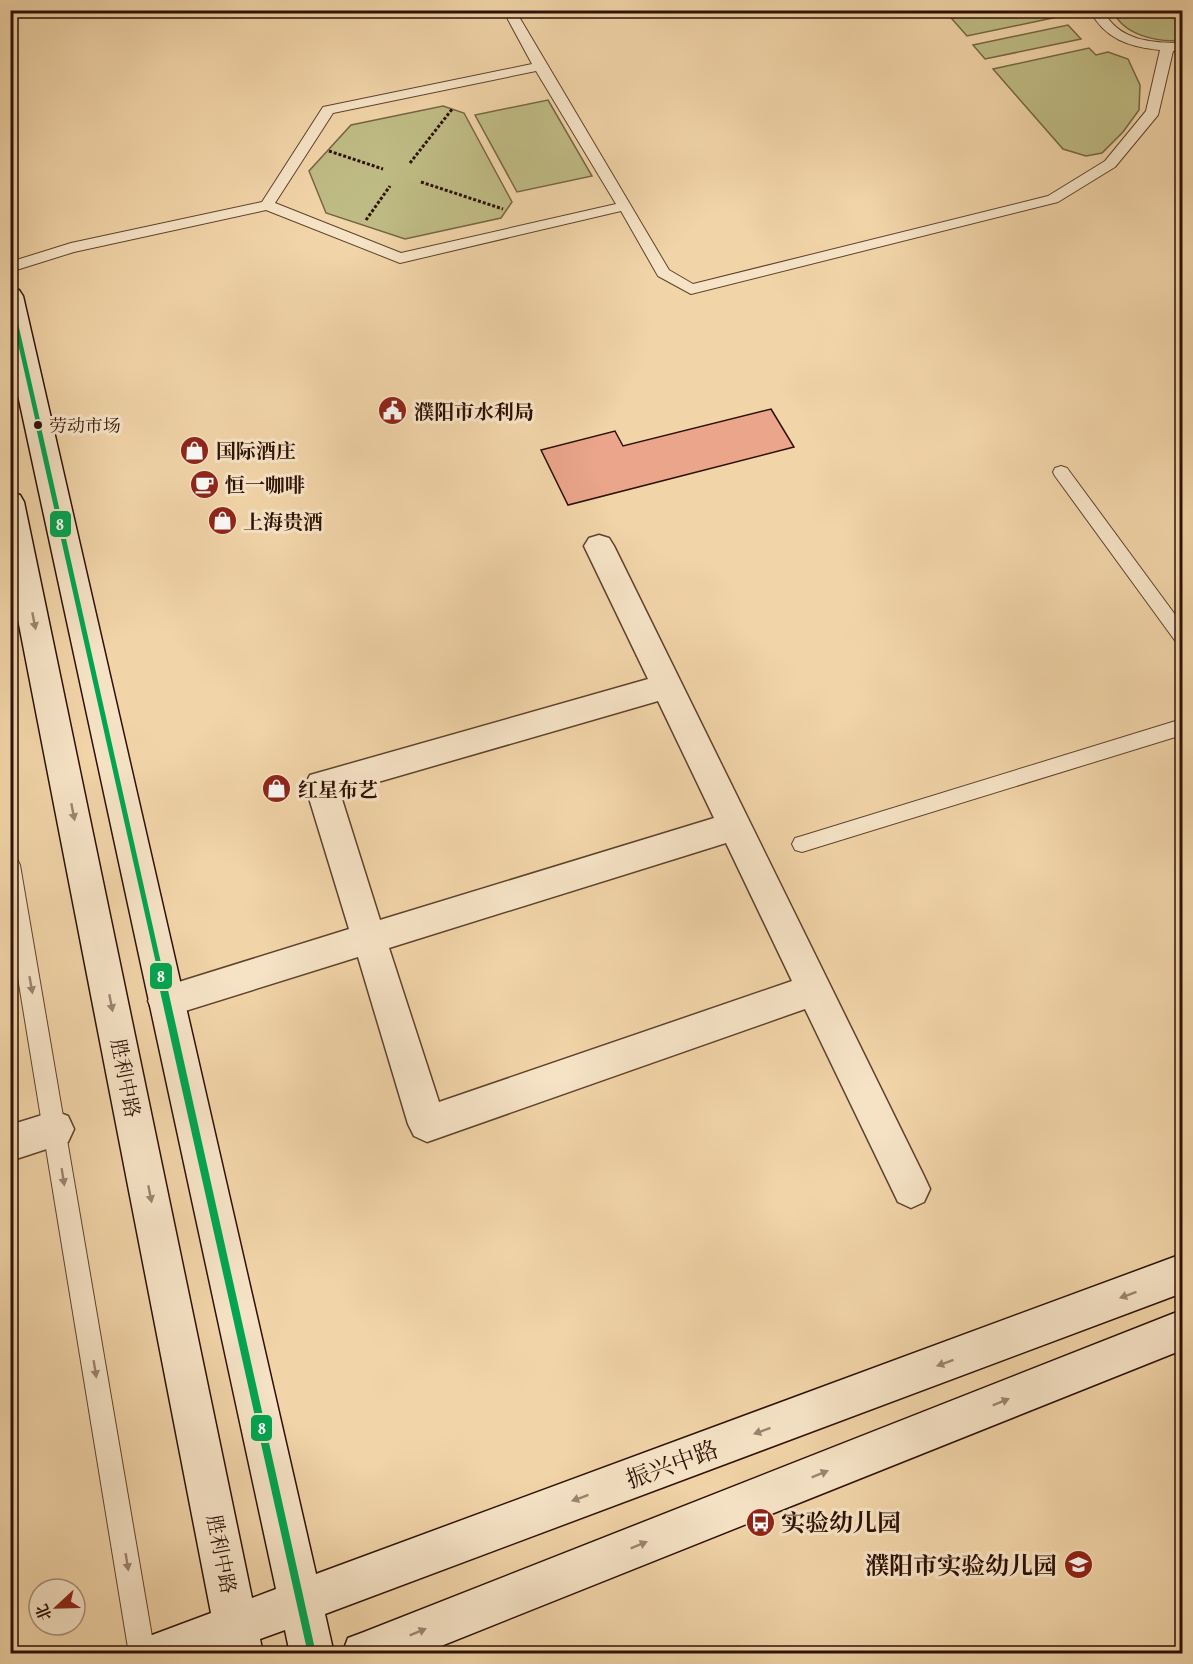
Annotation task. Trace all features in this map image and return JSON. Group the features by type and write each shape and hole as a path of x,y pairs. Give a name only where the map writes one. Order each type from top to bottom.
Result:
{"street":[{"path":"10,296 312,1653"},
{"name":"胜利中路","path":"10,502 239,1640"},
{"path":"599,546 911,1189"},
{"path":"667,686 321,785 427,1124 814,990"},
{"path":"166,1001 735,826"},
{"path":"10,1143 55,1129"},
{"name":"振兴中路","path":"160,1653 239,1640 300,1602 1182,1274"},
{"path":"364,1653 1182,1330"}],"lane":[{"path":"514,10 511,14 540,66 663,273 691,289 1053,199 1110,164 1153,112 1175,47 1152,46 1122,36 1102,22 1096,10"},
{"path":"267,205 328,110 540,66"},
{"path":"10,267 71,248 267,205 400,258 625,206"},
{"path":"1061,472 1182,637"},
{"path":"802,844 1182,726"},
{"path":"10,865 142,1653"}],"path":[{"path":"410,163 453,108"},
{"path":"307,143 382,168"},
{"path":"421,182 512,212"},
{"path":"352,239 390,186"}],"shaded area":[{"path":"945,11 1057,11 1062,16 967,36"},
{"path":"1113,11 1182,11 1182,40 1162,40 1142,36 1125,26"},
{"path":"1068,25 1081,39 985,59 973,45"},
{"path":"1089,48 1096,55 1108,52 1128,59 1140,85 1139,110 1123,132 1102,153 1086,156 1063,149 993,69"},
{"path":"548,100 592,176 517,192 475,115"},
{"path":"443,106 464,113 512,202 501,218 405,239 326,213 309,171 351,125"}],"building":[{"path":"771,409 794,447 568,505 541,450 615,431 623,446"}],"transit line":[{"name":"8","path":"10,298 312,1654"}],"place":[{"name":"濮阳市水利局","path":"393,411"},
{"name":"劳动市场","path":"38,425"},
{"name":"国际酒庄","path":"195,450"},
{"name":"恒一咖啡","path":"204,484"},
{"name":"上海贵酒","path":"222,521"},
{"name":"红星布艺","path":"277,789"},
{"name":"实验幼儿园","path":"760,1522"},
{"name":"濮阳市实验幼儿园","path":"1078,1565"}]}
